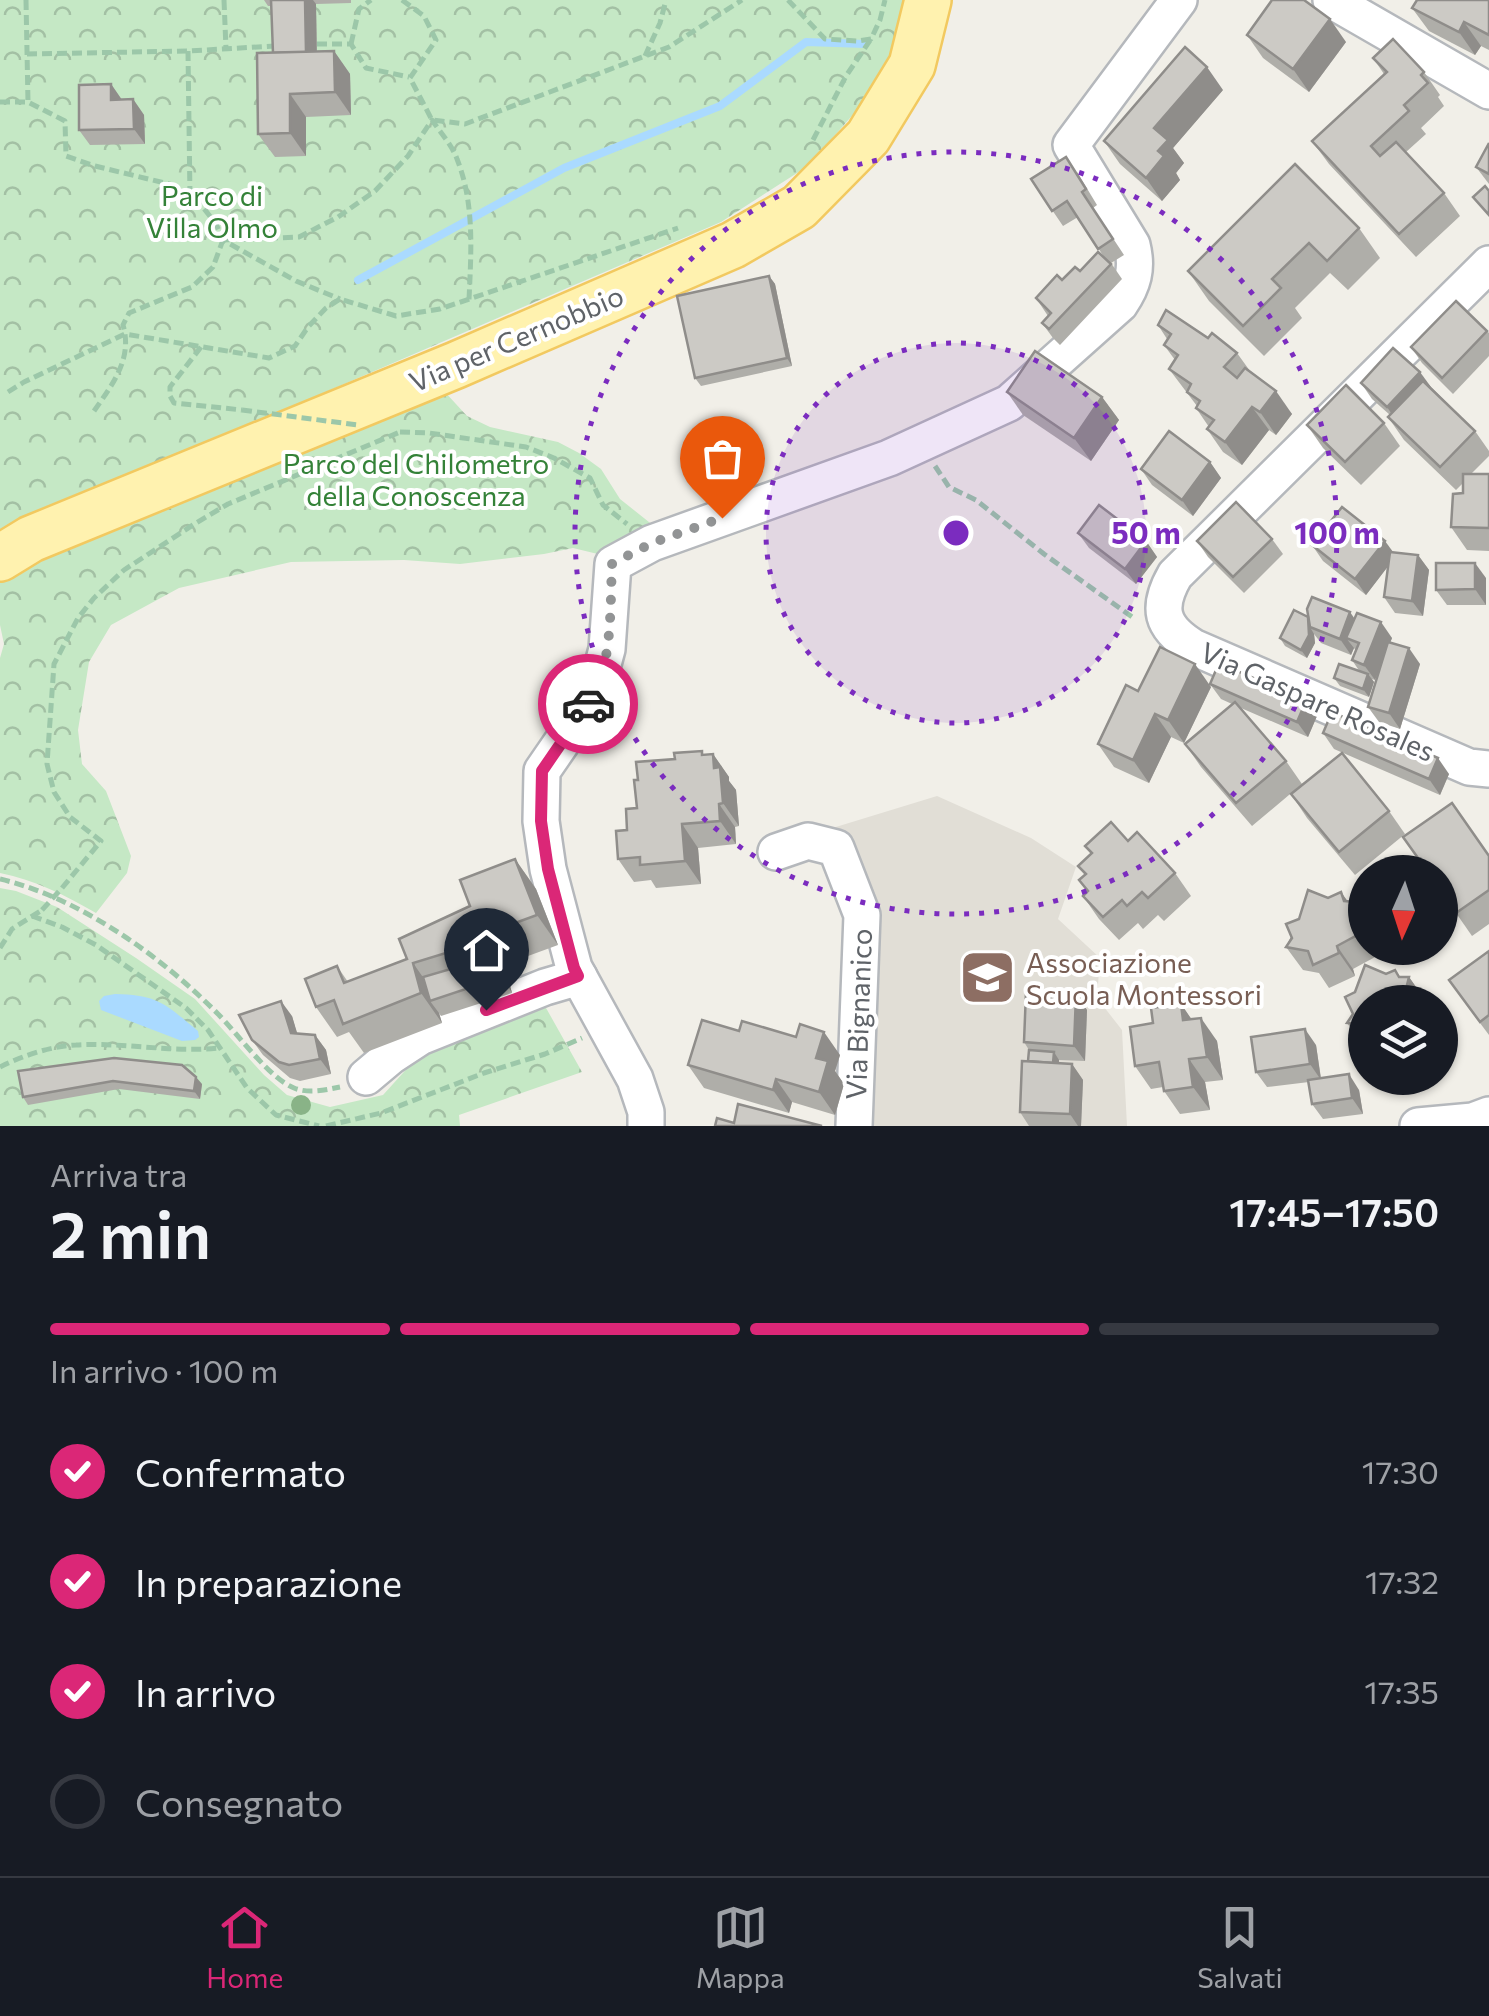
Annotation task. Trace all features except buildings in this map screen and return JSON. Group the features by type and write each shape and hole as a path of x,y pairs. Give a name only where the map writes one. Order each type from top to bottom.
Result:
{"main road":[{"name":"Via per Cernobbio","path":"0,558 31,540 456,366 732,245 800,208 868,137 912,64 928,0"}],"street":[{"path":"646,1126 646,1112 634,1079 574,968 548,869 541,821 542,771 596,694 607,650 612,564 646,546 889,458 1010,403 1120,304 1131,288 1135,272 1132,245 1071,145 1179,0"},
{"path":"1331,0 1489,92"},
{"path":"1164,614 1167,588 1175,575 1489,264"},
{"name":"Via Gaspare Rosales","path":"1164,614 1176,636 1193,648 1469,768 1489,768"},
{"name":"Via Bignanico","path":"776,852 808,841 836,848 862,916 854,1126"},
{"path":"366,1077 420,1037 578,976"},
{"path":"1418,1126 1472,1121 1489,1115"}],"path":[{"path":"26,0 28,102"},
{"path":"224,0 226,49"},
{"path":"371,0 358,9 352,44 366,68 410,78 457,158 470,207 469,300"},
{"path":"402,0 424,16 436,40 410,78"},
{"path":"644,56 666,0"},
{"path":"432,120 465,124 669,47 742,0"},
{"path":"788,0 825,39 871,38"},
{"path":"811,144 846,76 871,38 885,0"},
{"path":"317,44 352,44"},
{"path":"27,54 283,45"},
{"path":"188,51 190,197"},
{"path":"0,102 28,102 64,120 66,156 173,185 202,206 223,240 296,281 396,316 469,300 683,226"},
{"path":"223,240 299,237 338,217 375,191 408,156 432,120"},
{"path":"94,411 118,375 125,354 122,326 129,313 192,287 212,268 223,240"},
{"path":"8,392 125,334 269,358 295,346 326,308 340,299"},
{"path":"201,348 170,387 174,403 358,425"},
{"path":"0,948 12,930 42,910 100,841 70,817 54,792 47,764 54,664 78,618 94,598 124,570 196,523 228,504 400,432 429,433 526,447 554,458 590,478 603,504 646,546"},
{"path":"924,442 949,487 976,500 1154,632 1164,614"},
{"path":"0,879 60,898 169,968 219,1014 274,1074 294,1088 316,1091 344,1087 366,1077"},
{"path":"32,916 96,945 186,1008 208,1030 247,1088 276,1114 322,1126 381,1113 607,1028"},
{"path":"0,1067 18,1058 72,1044 188,1052 219,1048"}],"shaded area":[{"name":"Associazione Scuola Montessori","path":"937,796 1031,838 1076,867 1058,919 1100,958 1097,998 1122,1030 1127,1126 870,1126 878,914 826,830"}],"green space":[{"name":"Parco di Villa Olmo","path":"0,0 908,0 905,24 871,94 808,166 721,222 37,516 0,537"},
{"name":"Parco del Chilometro della Conoscenza","path":"444,391 467,416 490,427 558,442 579,453 601,469 620,499 659,530 606,556 573,548 460,564 404,560 291,562 179,588 111,625 89,662 78,730 82,764 106,791 131,856 127,873 96,913 50,889 0,873 0,658 4,644 0,568"},
{"path":"0,888 57,907 195,999 287,1095 330,1107 383,1095 422,1052 541,999 582,1072 459,1115 460,1126 0,1126"}],"water":[{"path":"115,994 142,996 161,1003 198,1031 199,1037 182,1041 101,1010 99,1001"}],"waterway":[{"path":"358,280 564,168 720,106 806,42 865,44"}],"way so far":[{"path":"588,704 596,694 607,650 612,564 652,543 722,518"}],"place":[{"name":"Associazione Scuola Montessori","path":"987,978"}],"route":[{"path":"486,1010 578,976 548,869 541,821 542,771 588,704"}]}
